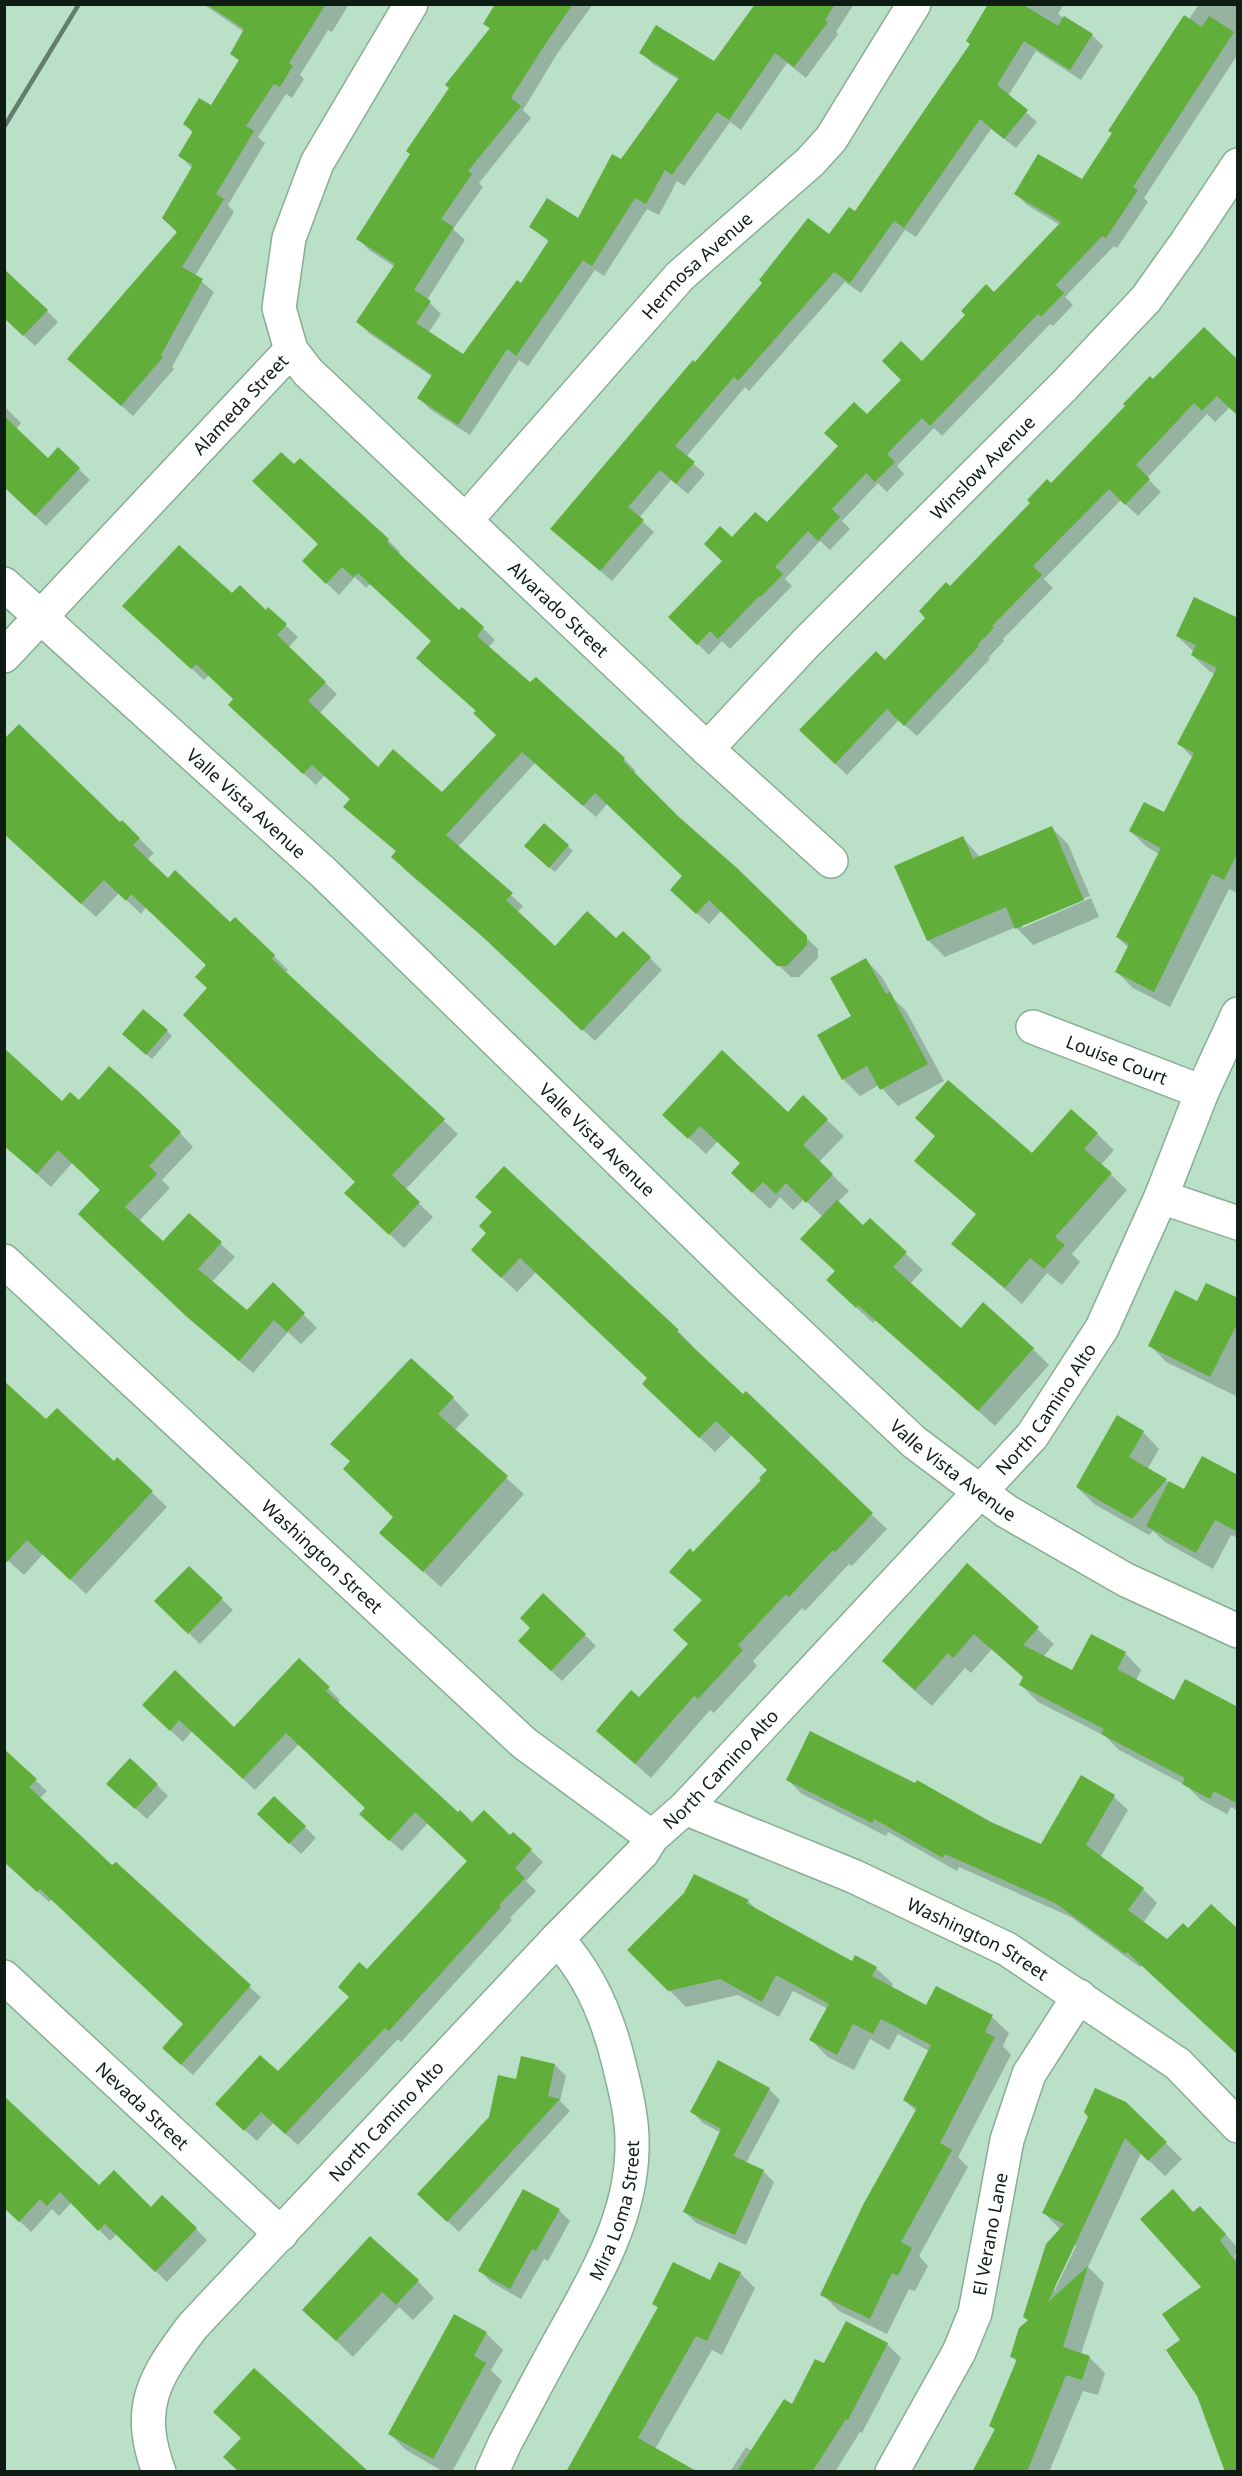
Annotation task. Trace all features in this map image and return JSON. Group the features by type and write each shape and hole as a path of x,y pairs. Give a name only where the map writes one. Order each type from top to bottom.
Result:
{"street":[{"name":"Alameda Street","path":"4,656 291,350 279,308 289,238 316,163 411,4"},
{"name":"Hermosa Avenue","path":"466,520 680,276 810,162 831,139 914,4"},
{"name":"Winslow Avenue","path":"707,749 807,642 1064,386 1146,299 1238,165"},
{"name":"Alvarado Street","path":"291,350 308,372 707,749 831,861"},
{"name":"Valle Vista Avenue","path":"4,584 324,873 748,1286 914,1442 1006,1511 1126,1580 1238,1631"},
{"name":"North Camino Alto","path":"159,2472 148,2415 149,2398 163,2368 192,2327 557,1939 642,1853 652,1836 685,1808 1032,1436 1102,1328 1161,1197 1202,1092 1238,1014"},
{"name":"Louise Court","path":"1033,1027 1202,1092"},
{"path":"1161,1197 1238,1223"},
{"name":"Washington Street","path":"4,1261 524,1743 652,1836"},
{"name":"Washington Street","path":"685,1808 853,1876 996,1944 1079,1996 1178,2064 1238,2126"},
{"name":"Mira Loma Street","path":"492,2472 505,2443 600,2269 614,2235 630,2177 632,2126 616,2049 603,2011 590,1984 574,1958 557,1939"},
{"name":"Nevada Street","path":"4,1977 280,2234"},
{"name":"El Verano Lane","path":"892,2472 959,2352 975,2313 1007,2140 1029,2074 1079,1996"}],"building":[{"path":"206,4 326,4 289,63 293,66 280,87 274,84 246,126 254,131 216,194 224,199 182,267 203,279 161,355 163,357 121,406 67,359 177,232 162,218 193,165 178,156 193,131 183,124 199,98 211,105 239,60 230,54 244,29"},
{"path":"495,4 573,4 511,98 521,106 468,171 472,174 441,219 454,227 414,290 431,301 416,323 463,354 517,280 521,283 549,240 529,227 547,198 578,218 612,154 621,159 679,78 639,53 656,25 714,61 755,4 835,4 825,20 828,22 794,67 775,53 729,120 717,112 672,175 665,170 646,204 635,198 592,266 583,260 516,356 507,349 458,425 417,398 432,375 356,322 395,264 356,239 410,154 406,151 449,88 445,85 490,28 483,24"},
{"path":"988,4 1022,4 1058,26 1064,16 1093,34 1070,70 1024,41 997,85 1028,110 1004,139 980,119 904,228 894,221 850,283 834,272 738,381 734,377 675,446 695,462 676,484 660,470 628,507 644,520 600,571 550,529 693,360 695,362 762,283 759,280 808,218 829,234 849,207 855,211 970,44 966,41"},
{"path":"1184,15 1202,27 1209,16 1234,32 1133,187 1138,190 1106,238 1102,236 1056,285 1064,293 1041,317 1038,314 930,426 922,418 887,454 895,462 875,482 866,473 832,509 840,517 818,541 808,531 775,567 783,574 718,639 710,631 697,645 668,617 722,561 704,544 720,526 732,537 755,512 767,522 838,446 824,433 854,402 867,414 901,380 882,361 901,341 922,361 965,315 961,311 986,284 994,292 1061,222 1014,194 1038,154 1082,179 1112,133 1108,131"},
{"path":"4,269 48,310 23,336 4,318"},
{"path":"1204,327 1238,360 1238,416 1217,396 1202,411 1194,403 1136,465 1150,479 1125,505 1109,489 1033,566 1042,575 992,626 994,628 977,645 979,646 904,726 887,709 835,764 799,730 876,651 885,660 925,618 919,611 946,582 950,586 1030,503 1027,500 1047,479 1051,483 1125,406 1123,404 1150,376 1153,379"},
{"path":"4,416 48,458 58,447 80,468 35,516 4,487"},
{"path":"281,452 294,464 300,458 389,539 387,542 459,610 462,607 484,627 477,636 530,682 536,677 625,758 623,761 679,817 737,868 807,936 807,945 787,966 777,966 709,900 696,914 670,890 682,876 595,793 583,806 522,752 446,835 513,893 506,900 555,946 587,911 616,938 623,931 651,957 582,1031 484,938 391,857 396,851 343,807 350,799 312,765 303,774 228,705 233,699 196,664 191,669 122,606 179,545 232,593 240,585 266,610 268,607 287,624 277,635 326,682 308,701 378,767 393,749 442,792 496,735 473,713 476,711 416,658 431,641 358,573 353,577 342,567 326,584 302,561 318,544 252,481"},
{"path":"1194,597 1238,618 1238,852 1224,880 1212,874 1154,992 1115,972 1129,944 1116,937 1161,848 1129,831 1144,802 1164,812 1194,753 1177,744 1217,668 1191,655 1196,645 1176,636"},
{"path":"19,724 120,822 122,820 140,838 133,845 168,878 175,870 230,922 235,917 275,955 272,959 445,1119 392,1175 420,1202 389,1235 344,1193 355,1182 183,1015 207,988 195,977 206,965 131,894 126,901 104,880 81,904 4,834 4,739"},
{"path":"544,823 569,845 549,868 524,846"},
{"path":"1052,826 1084,900 1015,929 1006,907 927,941 894,866 963,836 973,859"},
{"path":"866,958 886,994 890,992 928,1064 880,1090 867,1066 842,1080 817,1035 851,1016 830,978"},
{"path":"143,1009 168,1030 146,1055 122,1034"},
{"path":"4,1048 62,1101 70,1092 79,1100 109,1066 138,1091 181,1132 149,1166 157,1174 125,1207 163,1241 189,1213 222,1242 198,1269 247,1310 273,1282 305,1313 287,1332 274,1320 239,1361 187,1317 78,1214 100,1190 58,1150 37,1174 4,1146"},
{"path":"722,1050 788,1112 803,1095 828,1119 803,1145 833,1174 806,1203 786,1183 776,1194 763,1182 752,1193 731,1173 740,1163 700,1126 688,1139 662,1115"},
{"path":"948,1080 1032,1153 1071,1109 1098,1133 1084,1149 1112,1173 1055,1237 1065,1245 1044,1269 1030,1258 1005,1288 951,1244 976,1214 914,1161 935,1136 915,1118"},
{"path":"504,1166 679,1330 677,1332 743,1394 746,1391 873,1513 835,1552 833,1550 789,1597 786,1594 738,1645 743,1650 698,1699 694,1696 635,1764 596,1731 631,1690 639,1697 688,1644 673,1630 702,1600 669,1572 690,1548 693,1552 761,1480 759,1478 767,1470 716,1421 699,1438 642,1384 647,1378 520,1258 501,1278 471,1250 486,1233 479,1226 492,1212 475,1197"},
{"path":"837,1200 863,1225 870,1218 907,1252 893,1267 961,1328 983,1302 1034,1348 978,1411 858,1305 856,1308 826,1280 835,1271 800,1239"},
{"path":"1206,1283 1238,1298 1238,1322 1210,1377 1148,1346 1175,1290 1197,1301"},
{"path":"411,1358 454,1397 438,1414 508,1476 423,1572 379,1533 393,1517 343,1469 350,1461 330,1444"},
{"path":"4,1381 46,1419 57,1408 114,1461 117,1457 153,1491 70,1580 27,1540 4,1565"},
{"path":"1117,1415 1144,1431 1129,1457 1167,1479 1132,1519 1076,1487"},
{"path":"1202,1456 1238,1475 1238,1532 1215,1520 1196,1553 1146,1526 1169,1481 1184,1489"},
{"path":"967,1563 1039,1627 1023,1645 1072,1670 1091,1634 1126,1652 1117,1669 1174,1700 1185,1679 1238,1707 1238,1804 1214,1791 1210,1799 1182,1784 1185,1778 1101,1734 1104,1729 1019,1685 1023,1677 974,1634 953,1658 948,1653 915,1690 882,1661"},
{"path":"189,1566 223,1598 188,1634 154,1601"},
{"path":"543,1593 586,1634 551,1671 518,1641 530,1628 520,1618"},
{"path":"299,1658 330,1687 326,1691 458,1812 460,1810 472,1822 484,1810 510,1835 513,1832 532,1849 515,1868 525,1878 499,1905 501,1907 389,2031 385,2028 285,2134 261,2112 244,2131 215,2104 260,2055 278,2071 349,1997 338,1987 359,1962 367,1969 467,1861 415,1812 389,1841 359,1814 365,1808 286,1733 243,1779 179,1720 170,1731 142,1705 175,1670 234,1727"},
{"path":"810,1731 915,1783 917,1780 991,1822 1041,1844 1081,1775 1115,1795 1086,1845 1144,1888 1128,1910 1167,1939 1183,1923 1188,1928 1211,1904 1238,1929 1238,2055 1127,1952 1125,1954 1055,1903 945,1854 943,1858 874,1819 872,1823 786,1780"},
{"path":"4,1749 37,1779 29,1787 112,1865 116,1862 251,1985 181,2065 162,2048 183,2024 40,1889 37,1892 4,1862"},
{"path":"130,1758 158,1784 135,1809 106,1784"},
{"path":"274,1796 306,1826 289,1844 257,1814"},
{"path":"694,1874 749,1900 746,1903 852,1961 855,1955 877,1967 872,1976 926,2005 936,1986 993,2015 985,2032 995,2037 940,2143 952,2150 901,2242 912,2248 898,2276 892,2273 870,2319 820,2295 864,2203 917,2108 903,2100 931,2045 881,2019 873,2034 853,2024 837,2055 809,2040 829,2004 776,1975 762,2002 720,1979 668,1991 627,1950 684,1893"},
{"path":"521,2056 555,2064 548,2096 560,2099 447,2222 417,2194 489,2117 498,2075 516,2079"},
{"path":"718,2060 770,2088 733,2156 764,2170 735,2235 683,2212 721,2129 690,2112"},
{"path":"1095,2088 1126,2102 1167,2142 1148,2161 1125,2138 1048,2302 1088,2266 1063,2347 1090,2356 1082,2380 1066,2375 1027,2472 972,2472 995,2429 989,2426 1017,2359 1010,2357 1019,2328 1028,2320 1023,2317 1046,2244 1064,2224 1042,2213 1088,2117 1084,2112"},
{"path":"4,2096 99,2185 114,2170 151,2207 162,2195 197,2228 155,2272 105,2224 98,2231 60,2192 47,2206 40,2199 19,2222 4,2208"},
{"path":"523,2189 560,2209 536,2251 532,2249 510,2289 478,2271"},
{"path":"1173,2189 1193,2212 1200,2206 1226,2234 1220,2240 1238,2265 1238,2472 1225,2472 1197,2396 1166,2350 1180,2340 1162,2314 1201,2287 1140,2219"},
{"path":"370,2236 419,2280 396,2305 382,2292 336,2341 302,2310"},
{"path":"673,2262 710,2280 719,2262 741,2272 707,2341 696,2336 638,2438 698,2472 566,2472 658,2307 652,2304"},
{"path":"454,2314 487,2332 474,2356 486,2363 433,2459 388,2434"},
{"path":"846,2321 888,2343 848,2420 846,2419 812,2472 737,2472 784,2399 792,2404 815,2359 824,2363"},
{"path":"254,2368 369,2472 239,2472 223,2457 241,2438 213,2412"}],"railway":[{"path":"4,127 79,4"}]}
